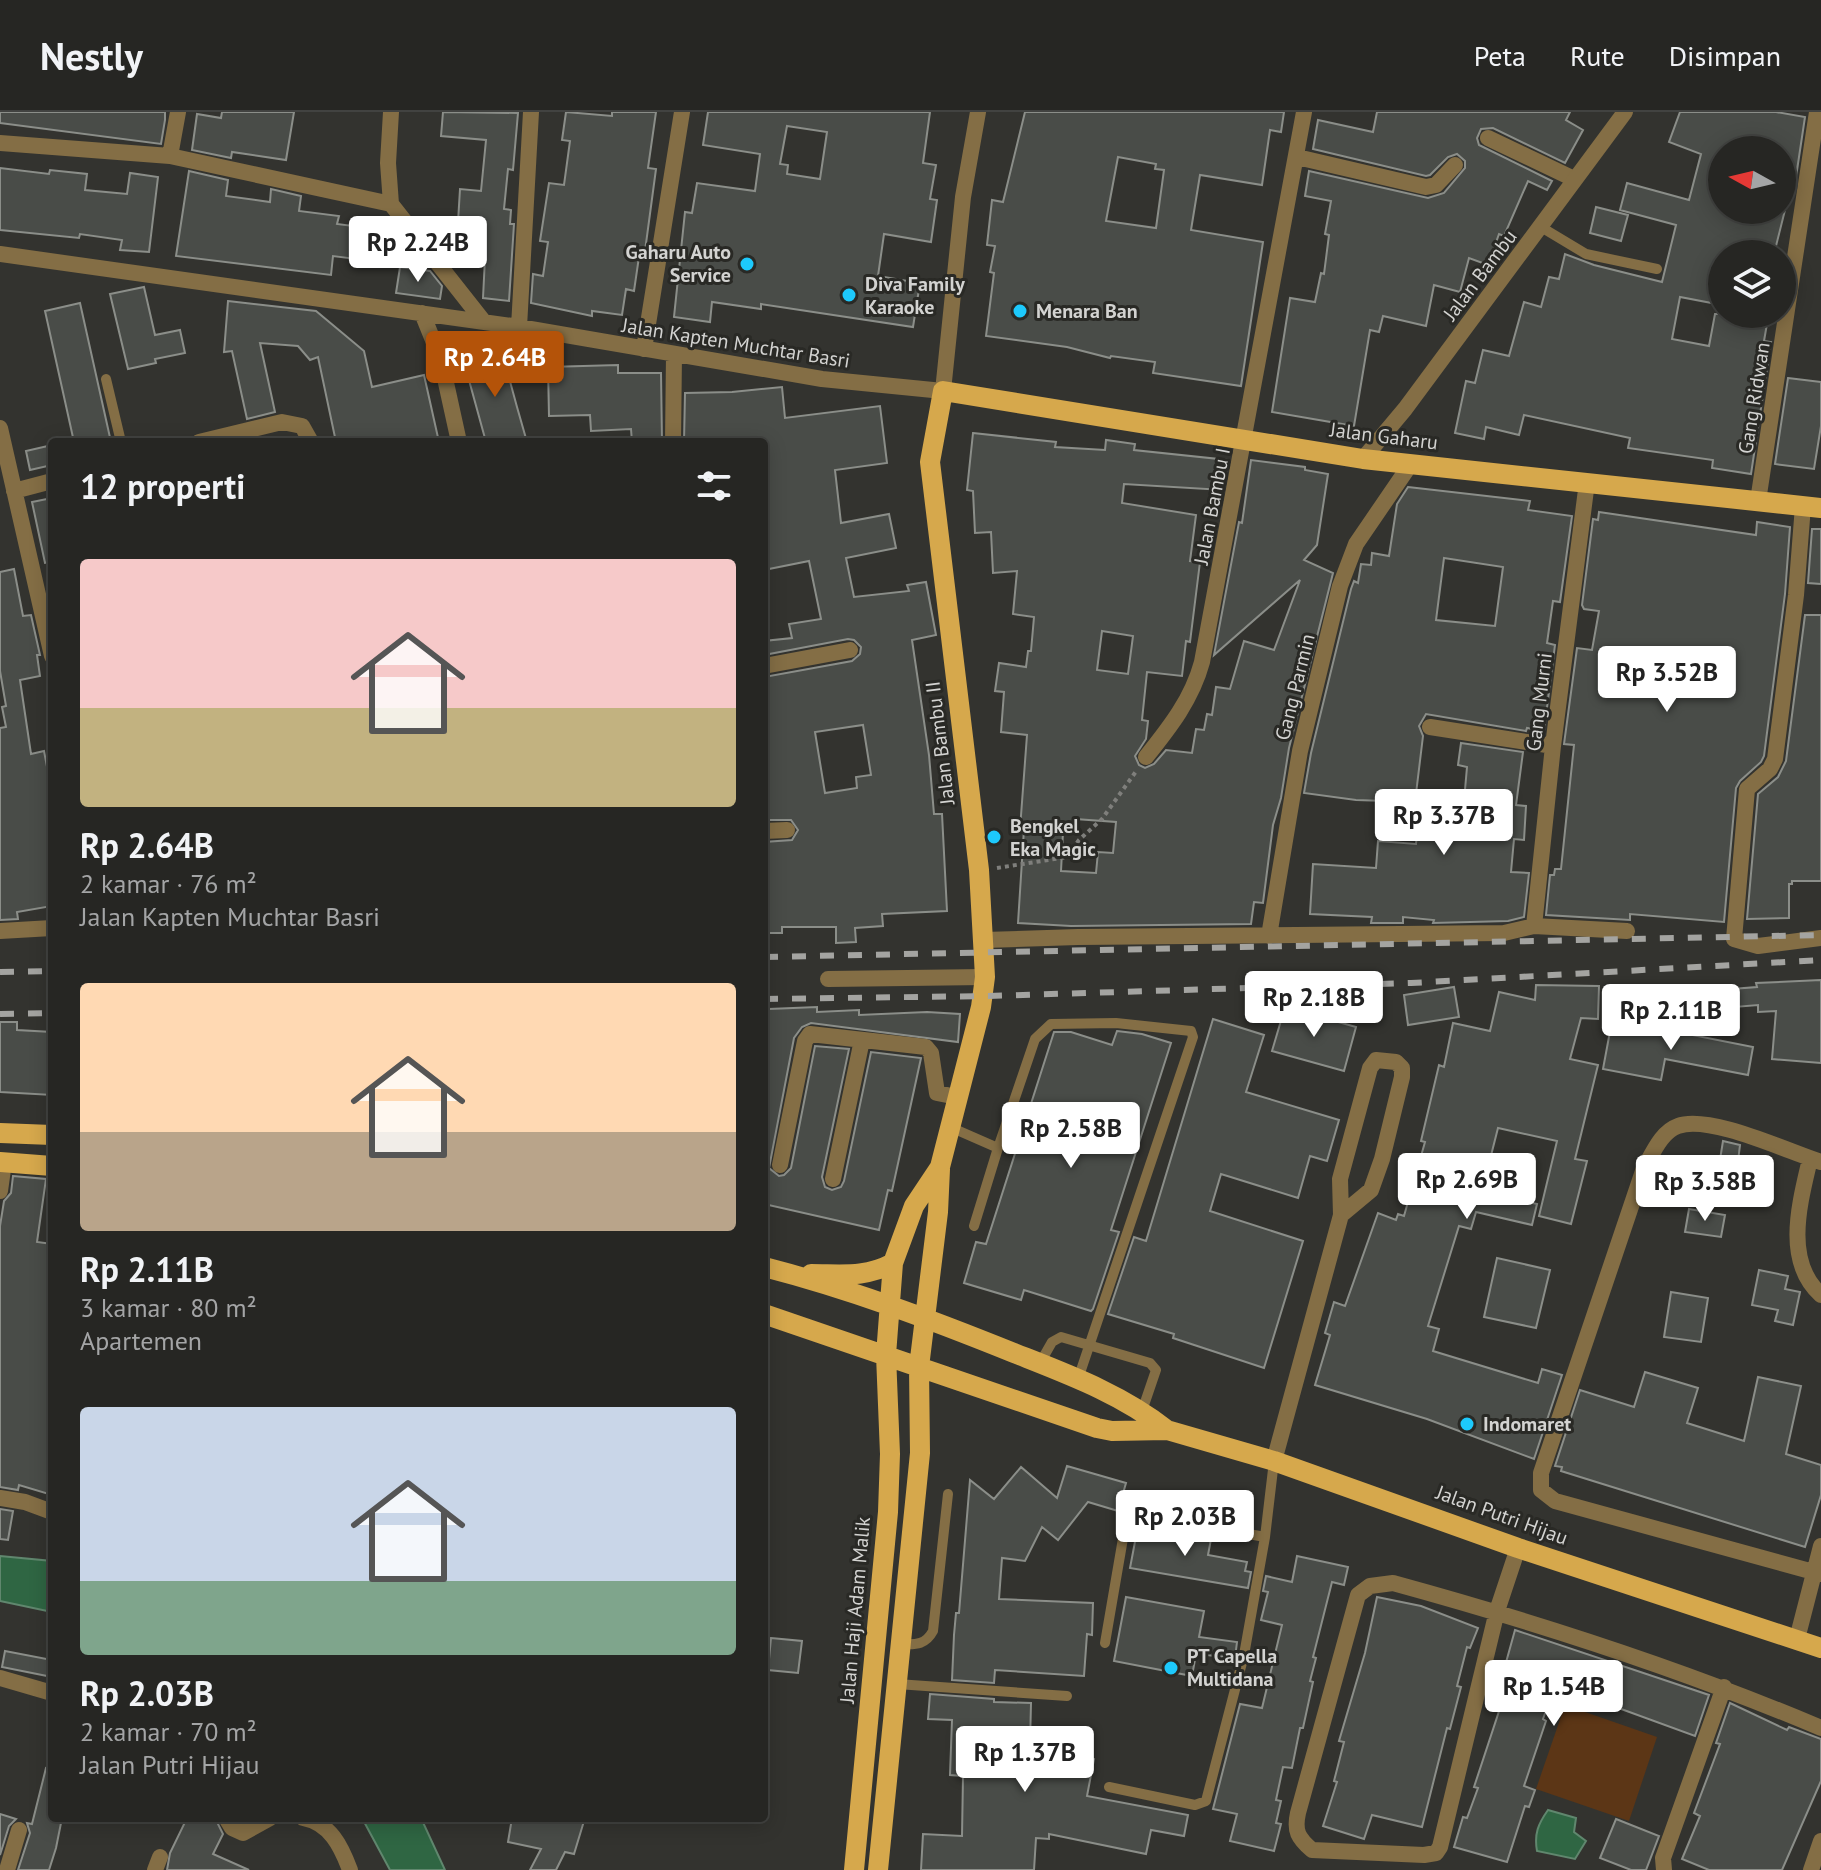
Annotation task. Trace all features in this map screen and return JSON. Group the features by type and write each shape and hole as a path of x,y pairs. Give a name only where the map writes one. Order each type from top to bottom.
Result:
{"main road":[{"name":"Jalan Gaharu","path":"943,391 1371,460 1812,507"},
{"name":"Jalan Bambu II","path":"886,1355 893,1263 914,1206 940,1167 981,1007 985,977 979,870 930,462 943,391"},
{"path":"0,1133 48,1135"},
{"path":"2,1162 48,1166"},
{"path":"878,1870 920,1453 919,1367 938,1212 940,1167"},
{"path":"768,1268 791,1274 865,1274 893,1263"},
{"name":"Jalan Putri Hijau","path":"791,1274 924,1316 1040,1363 1142,1411 1167,1430"},
{"name":"Jalan Putri Hijau","path":"768,1315 1097,1428 1112,1431 1167,1430 1274,1461 1518,1548 1821,1648"},
{"name":"Jalan Haji Adam Malik","path":"854,1870 888,1512 890,1454 886,1355"}],"street":[{"path":"170,156 178,112"},
{"path":"391,112 388,163 391,204 484,322"},
{"path":"519,327 531,112"},
{"path":"644,349 682,112"},
{"name":"Jalan Bambu II","path":"943,391 963,197 978,112"},
{"name":"Jalan Bambu I","path":"1146,757 1170,727 1197,680 1245,440 1304,112"},
{"name":"Jalan Bambu","path":"1371,460 1405,409 1625,112"},
{"name":"Gang Ridwan","path":"1758,501 1817,112"},
{"path":"1488,138 1574,179"},
{"path":"0,143 170,156 391,204"},
{"path":"1297,157 1426,187 1436,185 1455,165"},
{"name":"Jalan Kapten Muchtar Basri","path":"0,254 519,327 822,379 943,391"},
{"path":"422,313 441,360 458,438"},
{"path":"673,438 674,354"},
{"path":"231,438 282,422 293,423 307,431 310,438"},
{"path":"0,428 48,639"},
{"name":"Gang Parmin","path":"1269,936 1300,751 1340,586 1356,544 1409,464"},
{"path":"14,491 48,482"},
{"name":"Gang Murni","path":"1534,926 1553,746 1587,482"},
{"path":"1812,507 1796,595 1775,759 1770,769 1747,789 1734,939 1758,946 1821,938"},
{"path":"768,665 850,650"},
{"path":"1430,727 1553,746"},
{"path":"768,831 787,830"},
{"path":"984,940 1504,933 1534,926 1627,931"},
{"path":"0,931 48,928"},
{"path":"828,979 985,977"},
{"path":"780,1165 807,1036 810,1034 926,1047 931,1053 937,1093 957,1097"},
{"path":"833,1179 862,1040"},
{"path":"1274,1461 1341,1215 1340,1179 1370,1068 1376,1060 1396,1062 1402,1068 1402,1077 1382,1159 1371,1190 1341,1215"},
{"path":"1818,1573 1555,1501 1541,1490 1541,1473 1639,1183 1660,1140 1677,1126 1694,1123 1727,1129 1816,1161 1797,1213 1799,1254 1809,1285 1821,1295"},
{"path":"0,1191 2,1162"},
{"path":"0,1498 25,1502 48,1511"},
{"path":"1797,1639 1818,1573 1821,1546"},
{"path":"1518,1548 1497,1611 1440,1847 1436,1853 1312,1850 1299,1839 1295,1828 1358,1595 1370,1586 1393,1583 1497,1611 1724,1687 1821,1728"},
{"path":"0,1678 48,1692"},
{"path":"1664,1870 1663,1858 1724,1687"},
{"path":"228,1822 232,1828 243,1833 263,1822"},
{"path":"316,1822 329,1830 350,1870"},
{"path":"7,1870 19,1830"},
{"path":"1811,1870 1821,1841"}],"lane":[{"path":"1541,227 1586,254 1657,269"},
{"path":"106,379 120,438"},
{"path":"974,1226 1035,1039 1051,1024 1116,1023 1191,1031 1193,1037 1078,1379"},
{"path":"950,1127 998,1148"},
{"path":"1040,1363 1052,1342 1061,1337 1150,1363 1156,1370 1142,1411"},
{"path":"1109,1787 1195,1805 1206,1801 1244,1655 1265,1537 1274,1461"},
{"path":"902,1644 915,1645 928,1640 933,1631 948,1494"},
{"path":"1105,1643 1126,1521 1134,1513 1265,1537"},
{"path":"897,1684 1067,1696"}],"path":[{"path":"979,870 1067,857 1079,840 1102,819 1146,757"}],"shaded area":[{"path":"0,1556 48,1561 48,1611 0,1601"},
{"path":"1565,1705 1657,1737 1629,1821 1536,1789"},
{"path":"1548,1810 1576,1818 1574,1832 1586,1841 1575,1859 1537,1851 1538,1829"},
{"path":"364,1822 423,1822 445,1870 390,1870"}],"building":[{"path":"0,112 165,112 165,120 161,144 0,123"},
{"path":"222,112 294,112 286,160 232,152 231,158 192,150 197,114 221,118"},
{"path":"443,112 518,113 513,170 508,169 504,209 511,210 510,224 514,224 509,301 483,298 485,258 456,255 460,189 481,191 486,140 441,136"},
{"path":"566,112 612,116 612,112 656,112 648,168 656,169 645,251 640,250 634,291 626,289 622,315 592,311 592,316 531,303 533,274 543,276 548,242 540,241 549,183 564,185 570,141 562,140"},
{"path":"708,112 930,112 923,163 936,165 930,199 937,200 931,242 884,234 878,276 920,283 913,327 761,304 761,309 712,302 710,322 674,317 685,212 692,213 697,183 755,191 760,154 703,145","holes":["787,126 827,132 820,179 787,174 788,165 780,164"]},
{"path":"1025,112 1284,112 1281,132 1270,130 1262,185 1200,175 1191,230 1263,242 1241,386 1153,373 1155,362 1110,358 1067,347 986,336 994,273 990,272 995,246 987,245 992,200 1003,202","holes":["1118,157 1156,164 1155,169 1164,170 1156,228 1106,221"]},
{"path":"1377,112 1570,112 1566,120 1583,130 1565,163 1493,128 1481,129 1477,138 1479,145 1552,181 1547,190 1528,181 1504,236 1499,234 1488,265 1469,258 1460,292 1434,285 1426,326 1383,316 1379,332 1370,330 1354,426 1272,412 1290,298 1315,302 1321,273 1324,274 1329,235 1325,234 1331,201 1305,196 1309,171 1428,198 1444,193 1465,168 1465,161 1457,154 1448,157 1426,176 1313,149 1318,120 1373,132"},
{"path":"1680,112 1776,112 1805,117 1796,177 1796,136 1708,136 1708,224 1782,224 1778,240 1708,240 1708,302 1680,297 1672,339 1709,346 1712,328 1766,328 1764,341 1771,342 1751,474 1712,468 1713,460 1628,448 1630,438 1524,415 1519,435 1486,427 1484,439 1455,433 1466,381 1475,383 1483,350 1509,356 1524,302 1541,307 1549,277 1559,279 1565,254 1594,265 1662,282 1676,225 1620,210 1627,183 1689,200 1701,154 1669,142"},
{"path":"0,168 49,174 50,170 87,174 85,190 127,194 130,173 158,177 149,252 120,250 122,240 80,234 79,238 0,230"},
{"path":"189,171 228,180 226,196 270,202 271,189 301,196 299,211 339,216 337,224 392,231 388,263 333,256 331,275 176,256"},
{"path":"1596,207 1628,215 1621,241 1590,233"},
{"path":"400,267 430,271 442,286 440,299 396,293"},
{"path":"144,287 155,335 180,330 185,353 128,369 110,294"},
{"path":"228,301 316,311 364,351 372,387 424,375 438,438 335,438 318,357 310,360 298,346 260,343 275,412 247,419 232,351 224,352"},
{"path":"80,303 110,438 73,438 45,311"},
{"path":"502,352 526,438 485,438 464,362"},
{"path":"618,365 618,373 661,373 662,438 632,438 631,429 591,431 590,415 549,416 548,367"},
{"path":"1788,378 1821,382 1821,426 1814,469 1775,464"},
{"path":"782,387 785,418 880,406 887,463 835,470 841,523 889,514 896,548 846,558 854,597 909,591 907,585 926,582 936,635 912,640 929,755 934,814 942,814 947,911 882,914 883,926 855,928 856,942 836,943 836,927 782,927 782,933 768,933 768,842 792,840 798,830 791,820 768,820 768,676 852,661 860,654 861,647 848,639 768,654 768,641 792,638 789,624 821,619 809,561 768,569 768,438 684,438 685,393","holes":["863,725 871,775 856,777 857,788 825,793 815,732"]},
{"path":"973,433 1056,442 1055,447 1105,450 1106,440 1135,444 1134,450 1228,460 1223,490 1124,484 1122,503 1196,515 1190,561 1200,562 1190,642 1186,641 1182,676 1147,672 1142,720 1148,721 1146,739 1135,756 1139,765 1145,768 1154,764 1166,750 1192,753 1196,729 1204,730 1207,714 1212,715 1216,687 1230,689 1244,641 1274,650 1300,580 1214,655 1239,522 1242,523 1251,460 1305,467 1305,470 1328,474 1317,545 1304,560 1333,573 1289,748 1273,825 1263,903 1254,902 1251,924 1071,926 1018,923 1024,829 1020,829 1027,735 1001,732 1004,692 995,691 999,663 1026,667 1028,651 1031,651 1034,617 1013,614 1017,571 993,573 991,532 975,533 973,491 967,490","holes":["1102,631 1133,636 1128,674 1097,670","1075,819 1116,822 1113,853 1098,852 1096,873 1061,871 1063,832 1074,833"]},
{"path":"48,446 48,466 30,470 26,451"},
{"path":"1408,487 1530,501 1528,510 1572,516 1560,602 1553,601 1547,643 1555,645 1544,731 1527,728 1526,731 1426,714 1419,726 1423,736 1415,802 1356,800 1304,793 1351,589 1354,581 1358,583 1361,564 1371,565 1372,553 1389,556 1397,504","holes":["1444,558 1503,567 1495,626 1436,620"]},
{"path":"48,499 48,563 45,563 32,502"},
{"path":"1599,512 1756,535 1757,522 1790,527 1785,594 1764,756 1736,788 1724,922 1630,914 1630,920 1546,915 1550,875 1554,875 1555,869 1561,869 1574,745 1564,744 1577,648 1592,650 1599,611 1584,609 1582,605 1593,519 1598,520"},
{"path":"1812,529 1821,529 1821,584 1808,583"},
{"path":"14,569 23,616 31,615 40,655 37,655 40,676 20,680 31,754 44,751 48,772 48,907 17,912 18,919 0,920 0,728 6,727 2,707 6,706 0,671 0,572"},
{"path":"1805,615 1821,615 1821,881 1792,881 1789,884 1789,918 1747,919 1758,794 1778,777 1786,761"},
{"path":"1461,743 1523,752 1516,805 1526,806 1524,840 1514,839 1511,872 1529,873 1524,917 1508,921 1433,923 1434,920 1403,917 1403,923 1371,923 1372,917 1310,914 1313,864 1376,868 1378,841 1416,844 1417,834 1424,834 1427,798 1464,801 1467,767 1458,765"},
{"path":"1821,980 1821,1063 1772,1059 1776,1011 1758,1012 1758,1005 1637,1015 1636,993 1679,990 1679,993 1757,987 1756,983"},
{"path":"1536,985 1599,986 1598,1019 1581,1018 1570,1059 1598,1065 1575,1159 1587,1161 1571,1224 1539,1216 1557,1141 1498,1128 1482,1191 1537,1204 1532,1225 1476,1212 1471,1229 1459,1226 1428,1326 1439,1329 1433,1351 1538,1383 1542,1369 1562,1375 1534,1459 1427,1419 1315,1385 1330,1335 1325,1333 1334,1302 1345,1306 1378,1213 1396,1220 1398,1214 1404,1216 1425,1142 1421,1141 1439,1065 1444,1067 1453,1023 1490,1031 1499,992 1535,1000"},
{"path":"1454,987 1459,1017 1408,1025 1404,995"},
{"path":"817,1007 817,1012 859,1010 859,1015 960,1014 958,1042 811,1023 802,1027 794,1038 769,1168 779,1176 791,1168 815,1046 849,1049 822,1177 825,1187 832,1190 841,1187 844,1181 871,1052 921,1058 892,1191 888,1190 879,1230 768,1205 769,1009"},
{"path":"1285,1007 1356,1027 1344,1071 1272,1051"},
{"path":"1213,1019 1264,1035 1246,1092 1339,1120 1327,1161 1310,1156 1298,1198 1221,1174 1210,1211 1303,1241 1264,1368 1173,1338 1174,1334 1108,1314 1134,1237 1146,1241"},
{"path":"0,1022 17,1022 17,1030 48,1032 48,1095 0,1092"},
{"path":"1637,1024 1753,1047 1748,1075 1665,1059 1661,1080 1603,1069 1611,1026 1637,1031"},
{"path":"1117,1031 1142,1034 1171,1043 1111,1230 1119,1232 1093,1309 1091,1311 1024,1290 1021,1300 964,1283 976,1242 986,1244 1054,1032 1071,1032 1112,1045"},
{"path":"1723,1141 1740,1145 1737,1169 1719,1166"},
{"path":"13,1176 46,1179 37,1242 48,1243 48,1494 19,1485 18,1490 0,1487 0,1226 4,1201 11,1193"},
{"path":"1689,1209 1725,1215 1721,1237 1685,1232"},
{"path":"1497,1258 1550,1270 1536,1328 1484,1317"},
{"path":"1759,1270 1788,1276 1785,1289 1800,1292 1793,1325 1775,1321 1778,1310 1752,1305"},
{"path":"1671,1292 1708,1298 1701,1342 1664,1337"},
{"path":"1645,1372 1698,1388 1687,1423 1744,1441 1758,1377 1801,1386 1786,1454 1821,1465 1821,1495 1805,1547 1561,1471 1562,1467 1555,1466 1580,1390 1634,1407"},
{"path":"1067,1466 1126,1483 1118,1511 1088,1502 1058,1540 1042,1527 1025,1561 1002,1558 999,1599 1093,1603 1092,1635 1087,1634 1084,1676 995,1670 994,1683 952,1680 970,1480 994,1499 1021,1467 1057,1498"},
{"path":"0,1509 13,1511 8,1540 0,1539"},
{"path":"1138,1526 1211,1539 1208,1555 1247,1562 1245,1571 1251,1572 1248,1588 1130,1568"},
{"path":"1297,1556 1348,1567 1344,1585 1332,1582 1313,1657 1316,1658 1310,1681 1313,1682 1303,1728 1300,1728 1292,1768 1283,1767 1276,1800 1281,1801 1276,1823 1281,1824 1274,1851 1230,1841 1237,1814 1213,1809 1240,1704 1262,1708 1282,1625 1261,1620 1268,1592 1263,1591 1266,1576 1292,1582"},
{"path":"1126,1597 1204,1611 1199,1637 1237,1642 1235,1658 1196,1654 1192,1676 1114,1661"},
{"path":"1377,1597 1421,1606 1478,1628 1470,1648 1467,1647 1457,1686 1461,1687 1450,1729 1447,1728 1422,1827 1372,1815 1364,1839 1323,1826 1337,1782 1334,1781 1344,1742 1339,1741 1365,1653"},
{"path":"1515,1630 1709,1695 1695,1736 1591,1698 1591,1701 1554,1688 1524,1786 1535,1790 1529,1807 1525,1806 1507,1862 1454,1847 1463,1817 1467,1818 1478,1788 1474,1787 1504,1696 1494,1692"},
{"path":"771,1638 802,1641 798,1673 768,1670"},
{"path":"5,1651 48,1659 48,1676 2,1667"},
{"path":"930,1694 1031,1703 1030,1744 1079,1746 1078,1757 1094,1759 1087,1796 1188,1815 1184,1836 1151,1830 1146,1854 1049,1834 1049,1839 1036,1838 1034,1870 921,1870 923,1834 962,1836 963,1776 950,1775 952,1720 928,1719"},
{"path":"1730,1703 1787,1730 1789,1727 1821,1739 1821,1781 1782,1870 1709,1870 1682,1859 1700,1816 1694,1813 1720,1744 1716,1743"},
{"path":"48,1768 48,1822 61,1822 49,1870 18,1870 30,1833 27,1823 32,1824"},
{"path":"0,1814 16,1819 9,1826 0,1855"},
{"path":"1616,1819 1659,1836 1646,1870 1631,1870 1600,1858"},
{"path":"185,1822 217,1822 223,1834 213,1854 249,1870 167,1870 170,1853"},
{"path":"511,1822 584,1822 574,1854 565,1852 556,1870 530,1870 541,1849 508,1842"}],"railway":[{"path":"768,957 1821,935"},
{"path":"768,999 988,996 1411,983 1821,960"},
{"path":"0,972 48,971"},
{"path":"0,1014 48,1013"}],"place":[{"name":"Gaharu Auto Service","path":"747,264"},
{"name":"Diva Family Karaoke","path":"849,295"},
{"name":"Menara Ban","path":"1020,311"},
{"name":"Bengkel Eka Magic","path":"994,837"},
{"name":"Indomaret","path":"1467,1424"},
{"name":"PT Capella Multidana","path":"1171,1668"}]}
